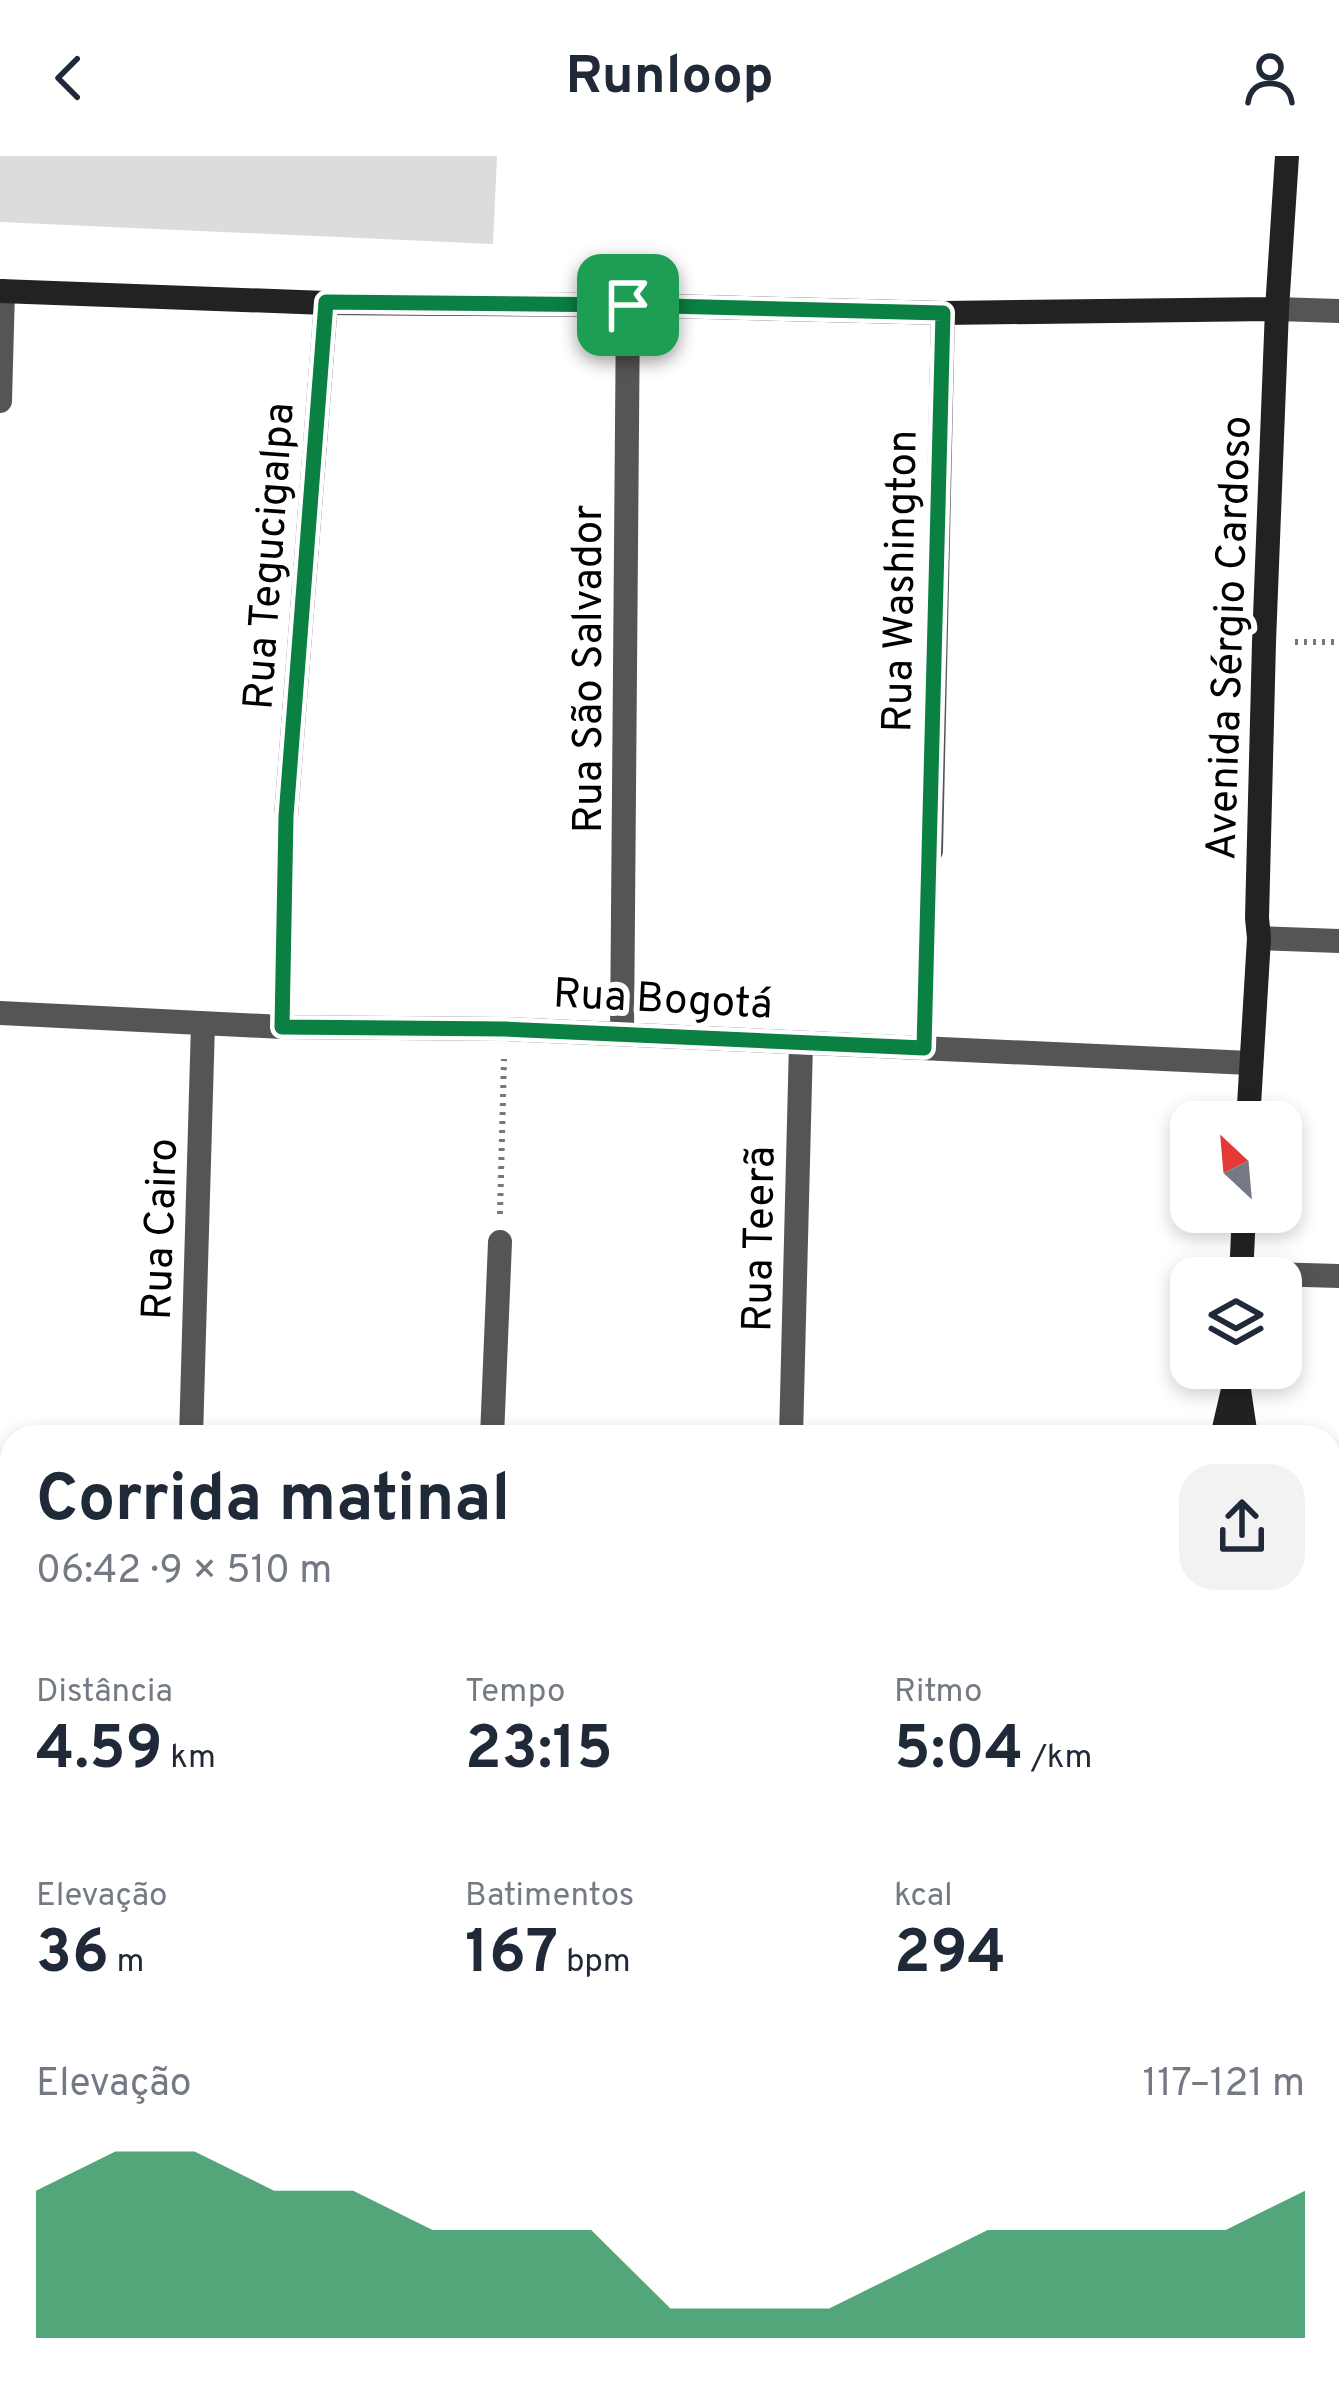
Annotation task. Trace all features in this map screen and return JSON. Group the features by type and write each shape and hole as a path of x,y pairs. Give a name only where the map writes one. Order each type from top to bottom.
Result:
{"street":[{"name":"Avenida Sérgio Cardoso","path":"1249,1101 1259,938 1277,309 1287,156"},
{"path":"0,401 2,291 943,313 1339,311"},
{"name":"Rua Tegucigalpa","path":"286,816 326,302"},
{"name":"Rua São Salvador","path":"622,1034 628,305"},
{"name":"Rua Washington","path":"931,851 943,313"},
{"path":"1259,938 1339,941"},
{"name":"Rua Bogotá","path":"0,1013 282,1027 505,1029 1250,1063"},
{"name":"Rua Cairo","path":"191,1425 203,1024"},
{"name":"Rua Teerã","path":"791,1425 800,1043"},
{"path":"492,1425 500,1242"},
{"path":"1302,1276 1339,1276"},
{"path":"1225,1425 1234,1389"},
{"path":"1240,1389 1245,1425"}],"path":[{"path":"1264,642 1339,642"},
{"path":"282,1027 286,816"},
{"path":"924,1048 931,851"},
{"path":"500,1242 505,1029"}],"green space":[{"path":"0,156 497,156 493,244 0,222"}],"route":[{"path":"326,302 628,305 943,313 924,1048 505,1029 282,1027 286,816 326,302"}]}
